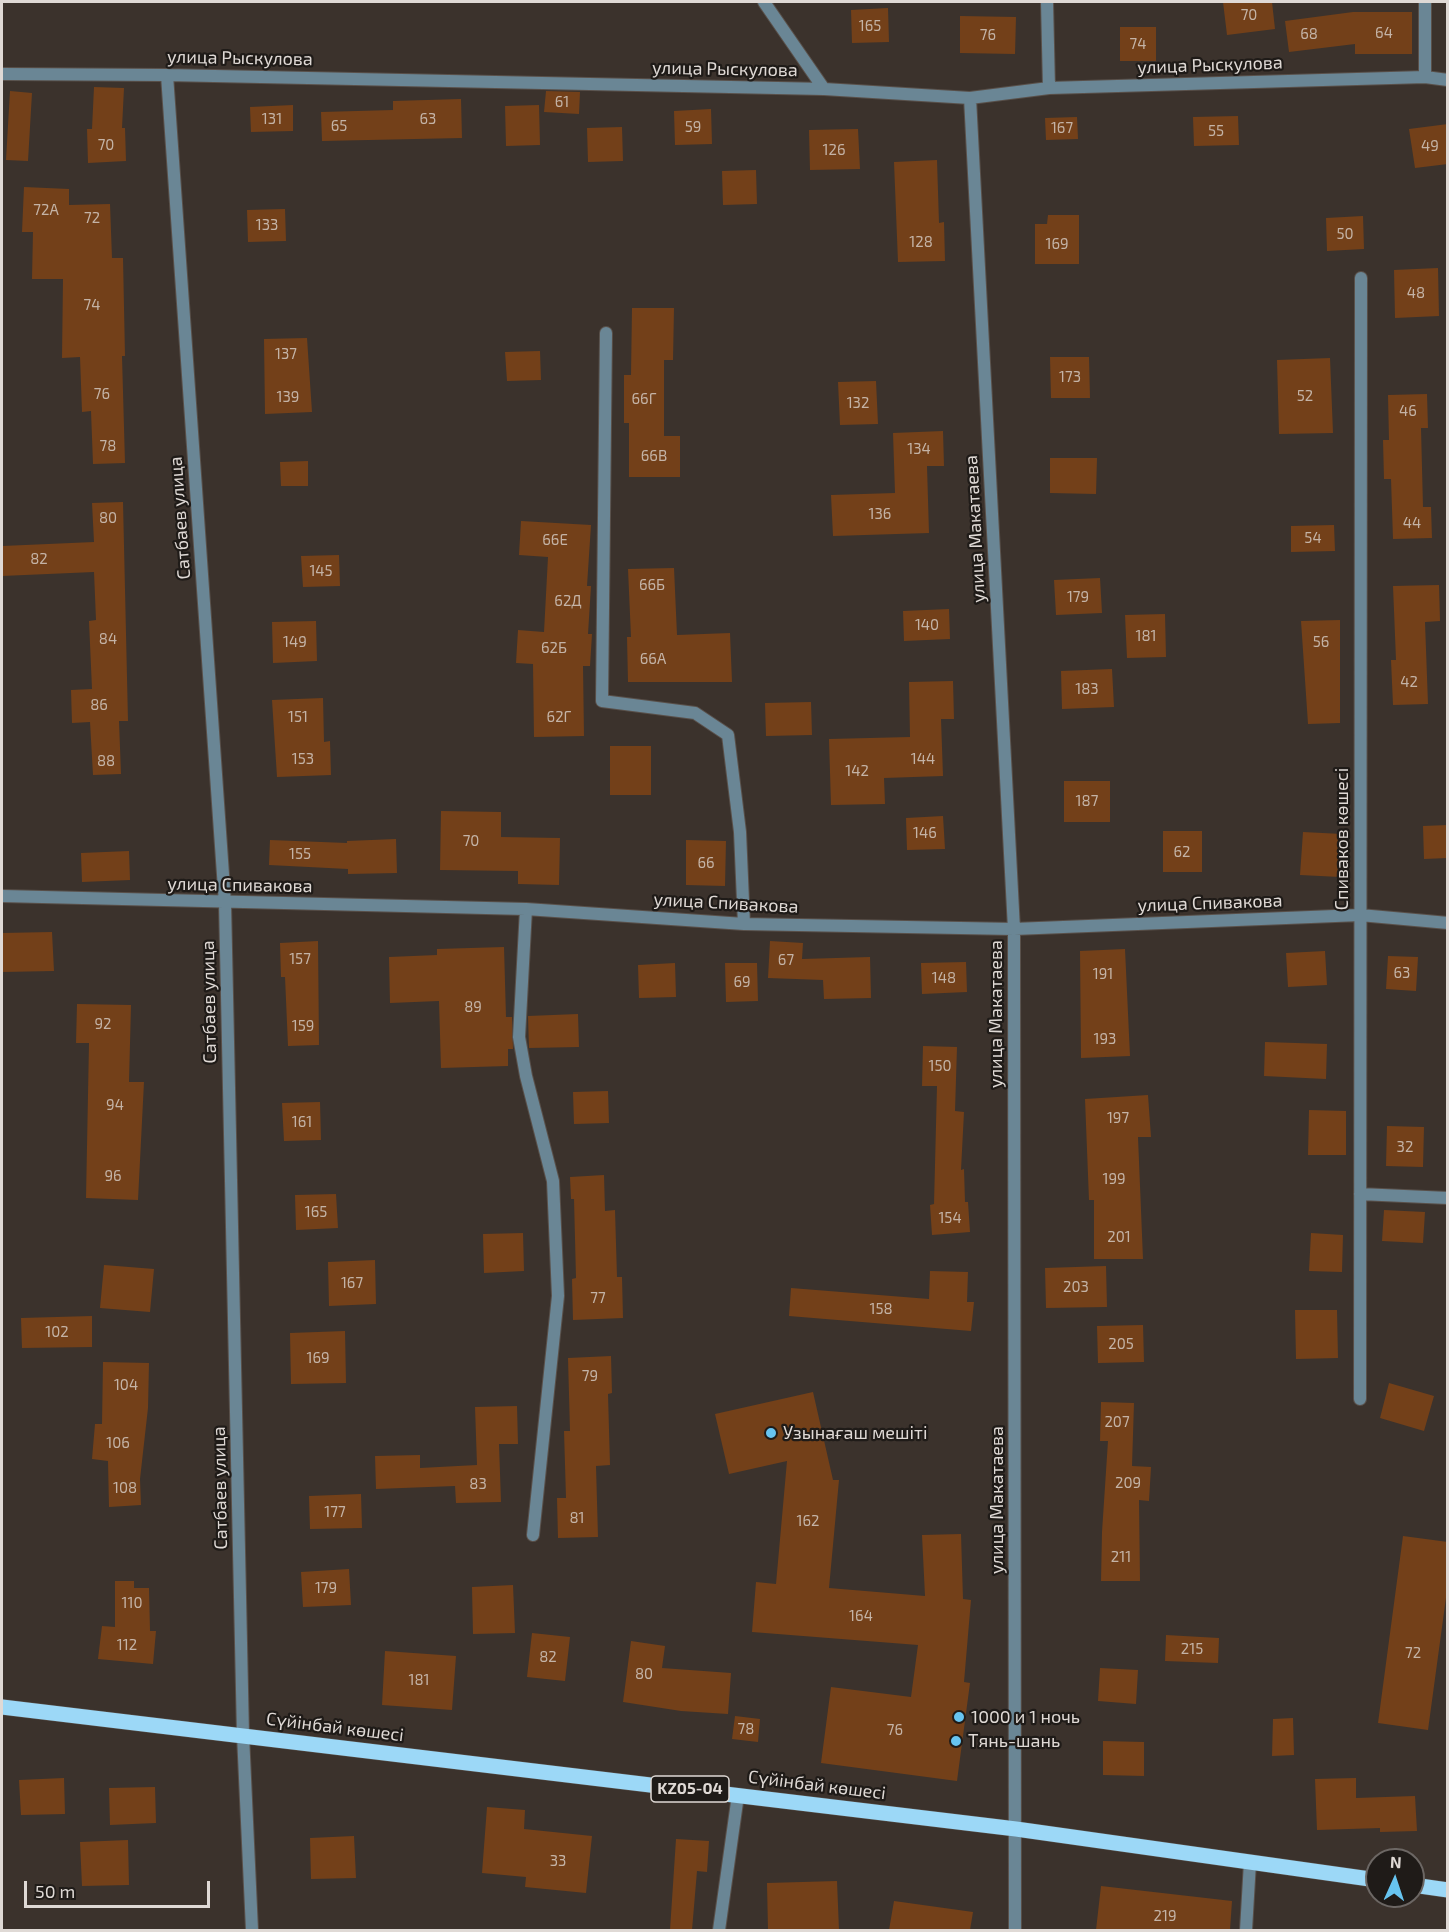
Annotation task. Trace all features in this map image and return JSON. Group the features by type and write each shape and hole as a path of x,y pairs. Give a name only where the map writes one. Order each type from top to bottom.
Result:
{"main road":[{"name":"Сүйінбай көшесі","path":"2,1707 1016,1829 1365,1878"},
{"path":"1425,1887 1448,1890"}],"street":[{"path":"764,2 824,89"},
{"path":"1047,2 1049,87"},
{"path":"1425,2 1425,77"},
{"name":"улица Рыскулова","path":"2,74 167,75 824,89 970,98 1049,87 1425,77 1448,80"},
{"name":"Сатбаев улица","path":"167,75 225,903 243,1735 252,1930"},
{"name":"улица Макатаева","path":"970,98 1014,929 1015,1930"},
{"name":"Спиваков көшесі","path":"1360,1400 1361,278"},
{"path":"606,333 602,701 695,713 728,735 740,832 744,924"},
{"name":"улица Спивакова","path":"2,896 526,909 744,924 1014,929 1360,915 1448,923"},
{"path":"526,909 519,1037 526,1076 553,1181 558,1296 533,1535"},
{"path":"1360,1194 1448,1198"},
{"path":"719,1930 738,1795"},
{"path":"1246,1930 1250,1862"}],"building":[{"path":"1223,2 1272,2 1275,29 1227,35"},
{"path":"888,8 889,42 852,43 851,10"},
{"path":"1353,12 1412,12 1412,54 1355,54 1355,44 1289,52 1285,21"},
{"path":"960,16 1016,17 1015,54 960,53"},
{"path":"1120,27 1156,27 1156,61 1120,61"},
{"path":"94,87 124,88 122,128 125,128 126,161 88,163 87,129 92,129"},
{"path":"10,91 32,93 28,161 6,160"},
{"path":"546,91 580,92 579,114 544,112"},
{"path":"461,99 462,138 322,141 321,112 393,110 393,101"},
{"path":"293,105 293,131 251,132 250,107"},
{"path":"539,105 540,145 506,146 505,106"},
{"path":"711,109 712,144 675,145 674,111"},
{"path":"1238,116 1239,145 1194,146 1193,117"},
{"path":"1077,117 1078,139 1046,140 1045,118"},
{"path":"1448,124 1448,164 1415,168 1409,129"},
{"path":"622,127 623,161 588,162 587,128"},
{"path":"858,129 860,169 810,170 809,130"},
{"path":"937,160 939,223 944,222 945,261 898,262 894,162"},
{"path":"756,170 757,204 723,205 722,171"},
{"path":"24,187 69,189 69,205 110,204 112,258 123,258 125,356 122,356 125,463 93,464 91,411 82,412 80,357 62,358 63,279 32,279 33,232 22,232"},
{"path":"285,209 286,241 248,242 247,210"},
{"path":"1048,215 1079,215 1079,264 1035,264 1035,224 1047,224"},
{"path":"1363,216 1364,249 1327,251 1326,218"},
{"path":"1438,268 1439,316 1395,318 1394,270"},
{"path":"632,308 674,308 673,360 664,360 664,436 680,436 680,477 629,477 629,423 624,423 624,375 631,375"},
{"path":"307,338 312,412 265,414 264,339"},
{"path":"540,351 541,380 507,381 505,352"},
{"path":"1050,357 1089,357 1090,398 1051,398"},
{"path":"1330,358 1333,433 1279,434 1277,360"},
{"path":"876,381 878,424 840,425 838,382"},
{"path":"1427,394 1428,428 1421,428 1423,507 1431,507 1432,538 1393,539 1391,479 1384,479 1383,440 1389,440 1388,395"},
{"path":"943,431 944,466 927,466 929,533 833,536 831,495 895,493 893,433"},
{"path":"1050,458 1097,458 1096,494 1050,493"},
{"path":"308,461 308,486 281,486 280,462"},
{"path":"123,502 128,721 119,721 121,774 93,775 90,722 72,723 71,690 92,689 89,621 96,620 94,572 2,576 2,546 94,542 92,503"},
{"path":"521,521 591,525 587,586 591,586 588,634 592,634 590,666 583,666 584,736 534,737 533,664 516,663 518,630 544,632 548,557 519,555"},
{"path":"1334,525 1335,551 1291,552 1291,526"},
{"path":"339,555 340,586 303,587 301,556"},
{"path":"674,568 677,635 730,633 732,682 628,682 627,637 631,637 628,569"},
{"path":"1100,578 1102,613 1056,615 1054,580"},
{"path":"1439,585 1440,621 1425,622 1428,704 1393,705 1391,660 1396,660 1393,586"},
{"path":"949,609 950,639 904,641 903,611"},
{"path":"1165,614 1166,657 1127,658 1125,615"},
{"path":"1340,620 1340,723 1308,724 1301,621"},
{"path":"316,621 317,661 273,663 272,622"},
{"path":"1112,669 1114,707 1062,709 1061,671"},
{"path":"953,681 954,719 941,719 943,776 884,778 885,804 831,805 829,739 910,737 909,682"},
{"path":"323,698 324,742 330,741 331,775 277,777 272,700"},
{"path":"811,702 812,735 766,736 765,703"},
{"path":"610,746 651,746 651,795 610,795"},
{"path":"1064,781 1110,781 1110,822 1064,822"},
{"path":"441,811 501,812 501,837 560,838 559,885 518,884 518,871 440,870"},
{"path":"943,816 945,849 907,850 906,818"},
{"path":"1448,825 1448,858 1424,859 1423,826"},
{"path":"1163,831 1202,831 1202,872 1163,872"},
{"path":"1303,832 1342,834 1340,877 1300,875"},
{"path":"396,839 397,873 348,874 348,869 269,865 270,840 347,843 347,841"},
{"path":"686,840 726,841 725,886 686,885"},
{"path":"129,851 130,880 82,882 81,853"},
{"path":"52,932 54,971 2,972 2,933"},
{"path":"318,941 319,1045 288,1046 285,977 281,977 280,943"},
{"path":"770,941 803,943 802,959 870,957 871,998 824,999 823,980 768,978"},
{"path":"504,947 506,1017 512,1017 513,1049 508,1049 508,1066 441,1068 439,1001 390,1003 389,957 437,955 437,949"},
{"path":"1125,949 1130,1056 1081,1058 1080,951"},
{"path":"1325,951 1327,985 1288,987 1286,953"},
{"path":"1388,956 1418,957 1416,991 1386,989"},
{"path":"966,962 967,992 922,994 921,963"},
{"path":"675,963 676,997 639,998 638,965"},
{"path":"725,963 757,963 758,1001 726,1002"},
{"path":"77,1004 131,1005 129,1082 144,1082 138,1200 86,1198 89,1043 76,1043"},
{"path":"578,1014 579,1047 529,1048 528,1016"},
{"path":"1265,1042 1327,1044 1326,1079 1264,1076"},
{"path":"923,1046 957,1047 955,1111 964,1112 961,1170 964,1169 965,1202 968,1202 970,1232 932,1235 930,1205 934,1204 937,1086 922,1086"},
{"path":"608,1091 609,1123 574,1124 573,1092"},
{"path":"1148,1095 1151,1137 1138,1137 1143,1259 1094,1259 1094,1200 1089,1200 1085,1099"},
{"path":"320,1102 321,1140 284,1141 282,1103"},
{"path":"1309,1110 1346,1111 1346,1155 1308,1155"},
{"path":"1387,1126 1424,1127 1423,1167 1386,1166"},
{"path":"604,1175 605,1211 615,1210 617,1277 622,1277 623,1318 573,1320 572,1279 576,1278 574,1199 571,1199 570,1177"},
{"path":"336,1194 338,1228 296,1230 295,1195"},
{"path":"1384,1210 1425,1212 1423,1243 1382,1241"},
{"path":"523,1233 524,1271 484,1273 483,1234"},
{"path":"1311,1233 1343,1235 1342,1272 1309,1271"},
{"path":"375,1260 376,1304 329,1306 328,1262"},
{"path":"104,1265 154,1269 150,1312 100,1308"},
{"path":"1106,1266 1107,1307 1046,1308 1045,1268"},
{"path":"930,1271 968,1272 967,1302 974,1302 971,1331 789,1316 791,1288 929,1299"},
{"path":"1295,1310 1337,1310 1338,1358 1296,1359"},
{"path":"92,1316 92,1347 22,1348 21,1318"},
{"path":"1143,1325 1144,1362 1098,1363 1097,1326"},
{"path":"345,1331 346,1383 291,1384 290,1333"},
{"path":"611,1356 612,1393 608,1394 610,1465 596,1466 598,1537 558,1538 557,1498 566,1498 564,1431 570,1431 568,1358"},
{"path":"103,1362 149,1363 148,1408 140,1479 141,1505 109,1507 108,1461 92,1459 95,1424 102,1424"},
{"path":"1389,1383 1434,1396 1424,1431 1380,1418"},
{"path":"813,1392 833,1480 839,1480 829,1588 925,1596 922,1535 961,1534 963,1599 971,1600 964,1682 970,1683 957,1781 821,1763 831,1687 911,1697 918,1645 752,1632 756,1582 776,1584 787,1461 729,1474 715,1414"},
{"path":"1101,1402 1134,1403 1132,1466 1151,1467 1149,1501 1139,1500 1140,1581 1101,1581 1108,1441 1100,1441"},
{"path":"517,1406 518,1444 499,1444 501,1502 456,1503 455,1486 376,1489 375,1456 420,1455 420,1468 477,1465 475,1407"},
{"path":"361,1494 362,1528 310,1529 309,1496"},
{"path":"1403,1536 1448,1542 1448,1583 1428,1730 1378,1723"},
{"path":"349,1569 351,1605 303,1607 301,1572"},
{"path":"115,1581 134,1581 134,1588 149,1588 150,1631 156,1631 153,1664 98,1659 102,1626 115,1627"},
{"path":"513,1585 515,1633 473,1634 472,1587"},
{"path":"532,1633 570,1637 565,1681 527,1677"},
{"path":"1166,1635 1219,1638 1218,1663 1165,1661"},
{"path":"631,1641 665,1646 662,1668 731,1673 728,1714 681,1711 623,1702"},
{"path":"385,1651 456,1656 452,1710 382,1705"},
{"path":"1100,1668 1138,1670 1136,1704 1098,1701"},
{"path":"735,1716 760,1719 758,1742 732,1739"},
{"path":"1293,1718 1294,1755 1272,1756 1273,1719"},
{"path":"1103,1741 1144,1742 1144,1776 1103,1775"},
{"path":"64,1778 65,1814 21,1815 19,1780"},
{"path":"1356,1778 1356,1798 1415,1796 1417,1831 1380,1832 1380,1828 1317,1830 1315,1779"},
{"path":"155,1787 156,1823 110,1825 109,1788"},
{"path":"487,1807 525,1810 524,1829 592,1836 586,1893 525,1887 526,1877 482,1873"},
{"path":"354,1836 356,1878 311,1879 310,1838"},
{"path":"676,1839 709,1841 707,1872 697,1871 692,1930 670,1930"},
{"path":"128,1840 129,1885 82,1886 80,1842"},
{"path":"837,1881 839,1930 768,1930 767,1883"},
{"path":"1101,1886 1232,1901 1230,1930 1096,1930"},
{"path":"894,1901 973,1912 970,1930 889,1930"}],"place":[{"name":"Узынағаш мешіті","path":"771,1433"},
{"name":"1000 и 1 ночь","path":"959,1717"},
{"name":"Тянь-шань","path":"956,1741"}]}
